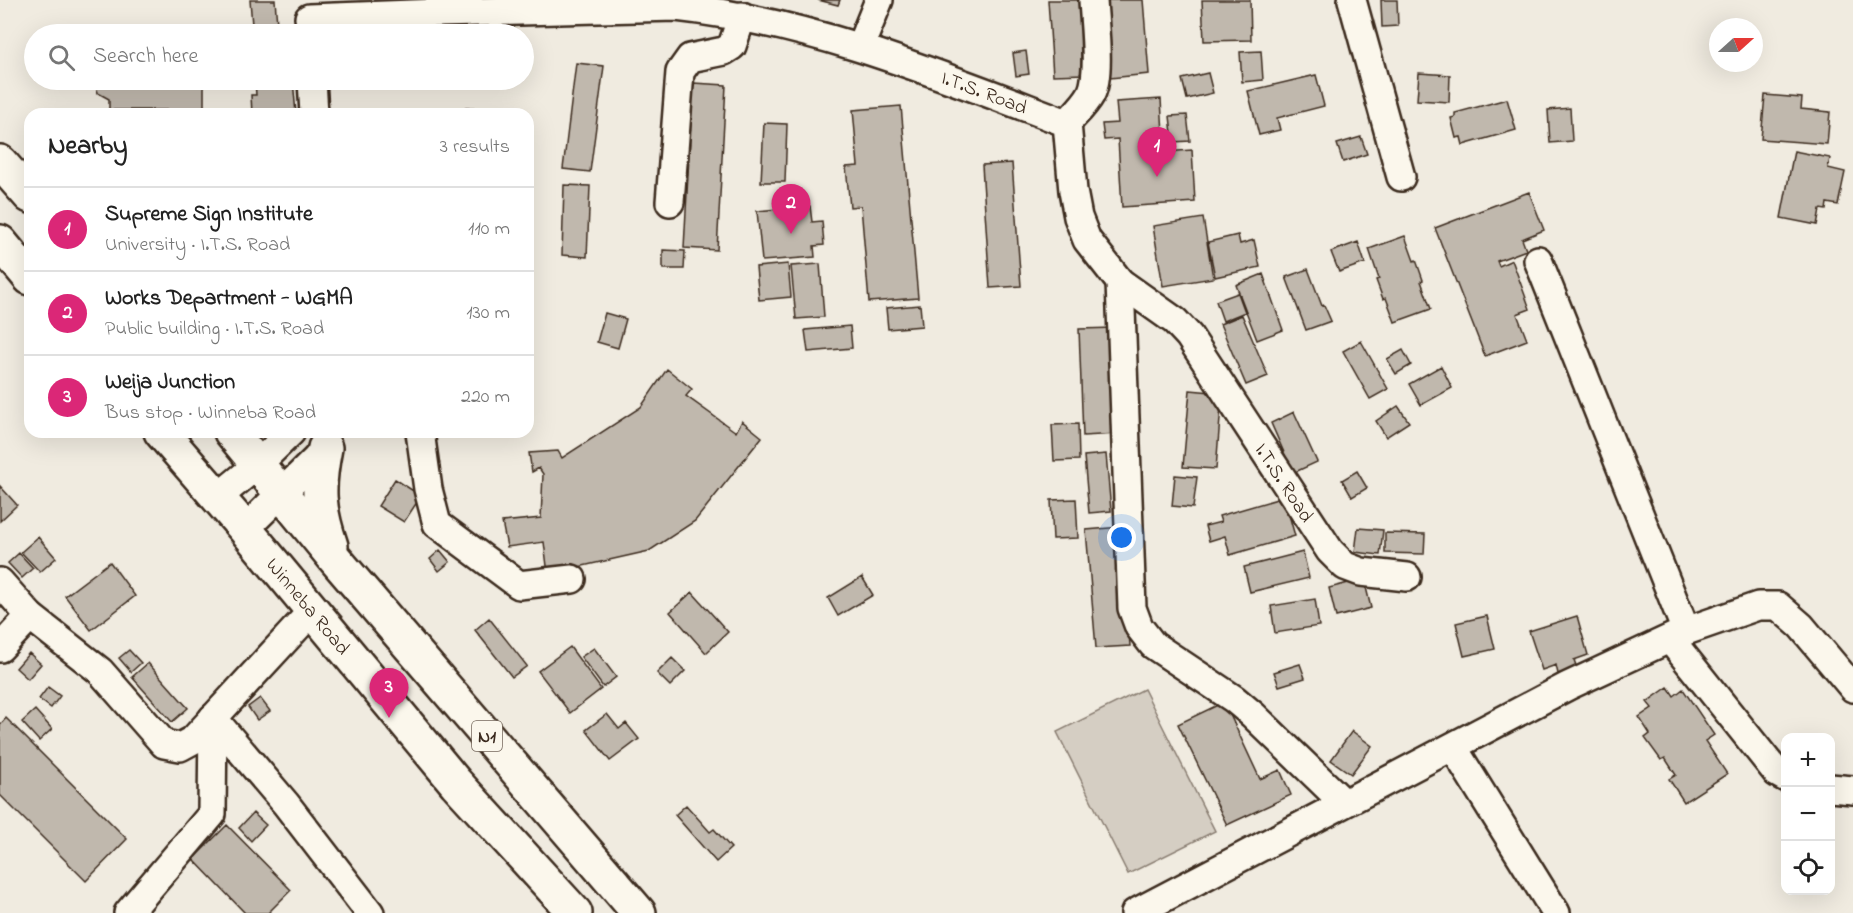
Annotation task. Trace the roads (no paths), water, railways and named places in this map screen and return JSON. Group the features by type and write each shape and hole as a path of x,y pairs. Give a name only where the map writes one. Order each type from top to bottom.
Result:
{"highway":[{"path":"0,162 24,189"},
{"path":"0,242 24,271"},
{"name":"Winneba Road","path":"166,438 245,529 456,783 575,913"},
{"name":"N1","path":"236,438 335,560 639,913"},
{"path":"326,440 320,474 319,501 324,527 335,560"}],"street":[{"path":"860,47 879,0"},
{"path":"1067,123 1092,93 1096,76 1093,0"},
{"path":"1352,0 1401,177"},
{"name":"I.T.S. Road","path":"309,18 439,6 676,3 742,16 860,47 1067,123 1073,191 1078,217 1087,240 1120,282 1175,321 1189,336 1330,551 1345,566 1361,572 1407,577"},
{"path":"670,202 680,72 690,58 724,51 732,46 742,16"},
{"path":"313,90 314,108"},
{"path":"1538,260 1678,635 1781,776"},
{"path":"1120,282 1132,608 1139,627 1152,645 1234,699 1253,715 1344,803"},
{"path":"217,498 285,438"},
{"path":"421,438 428,489 437,524 519,585 572,579"},
{"path":"245,529 281,493 326,440"},
{"path":"0,582 30,616 100,671 164,744 180,747 193,740 312,611"},
{"path":"1136,913 1568,686 1678,635 1758,606 1778,606 1801,626 1853,688"},
{"path":"0,648 30,616"},
{"path":"128,913 212,814 213,718"},
{"path":"213,718 286,804 370,913"},
{"path":"1453,747 1556,913"},
{"path":"1835,788 1853,790"}],"place":[{"name":"Supreme Sign Institute","path":"1157,177"},
{"name":"Works Department - WGMA","path":"791,234"},
{"name":"Weija Junction","path":"389,718"}]}
